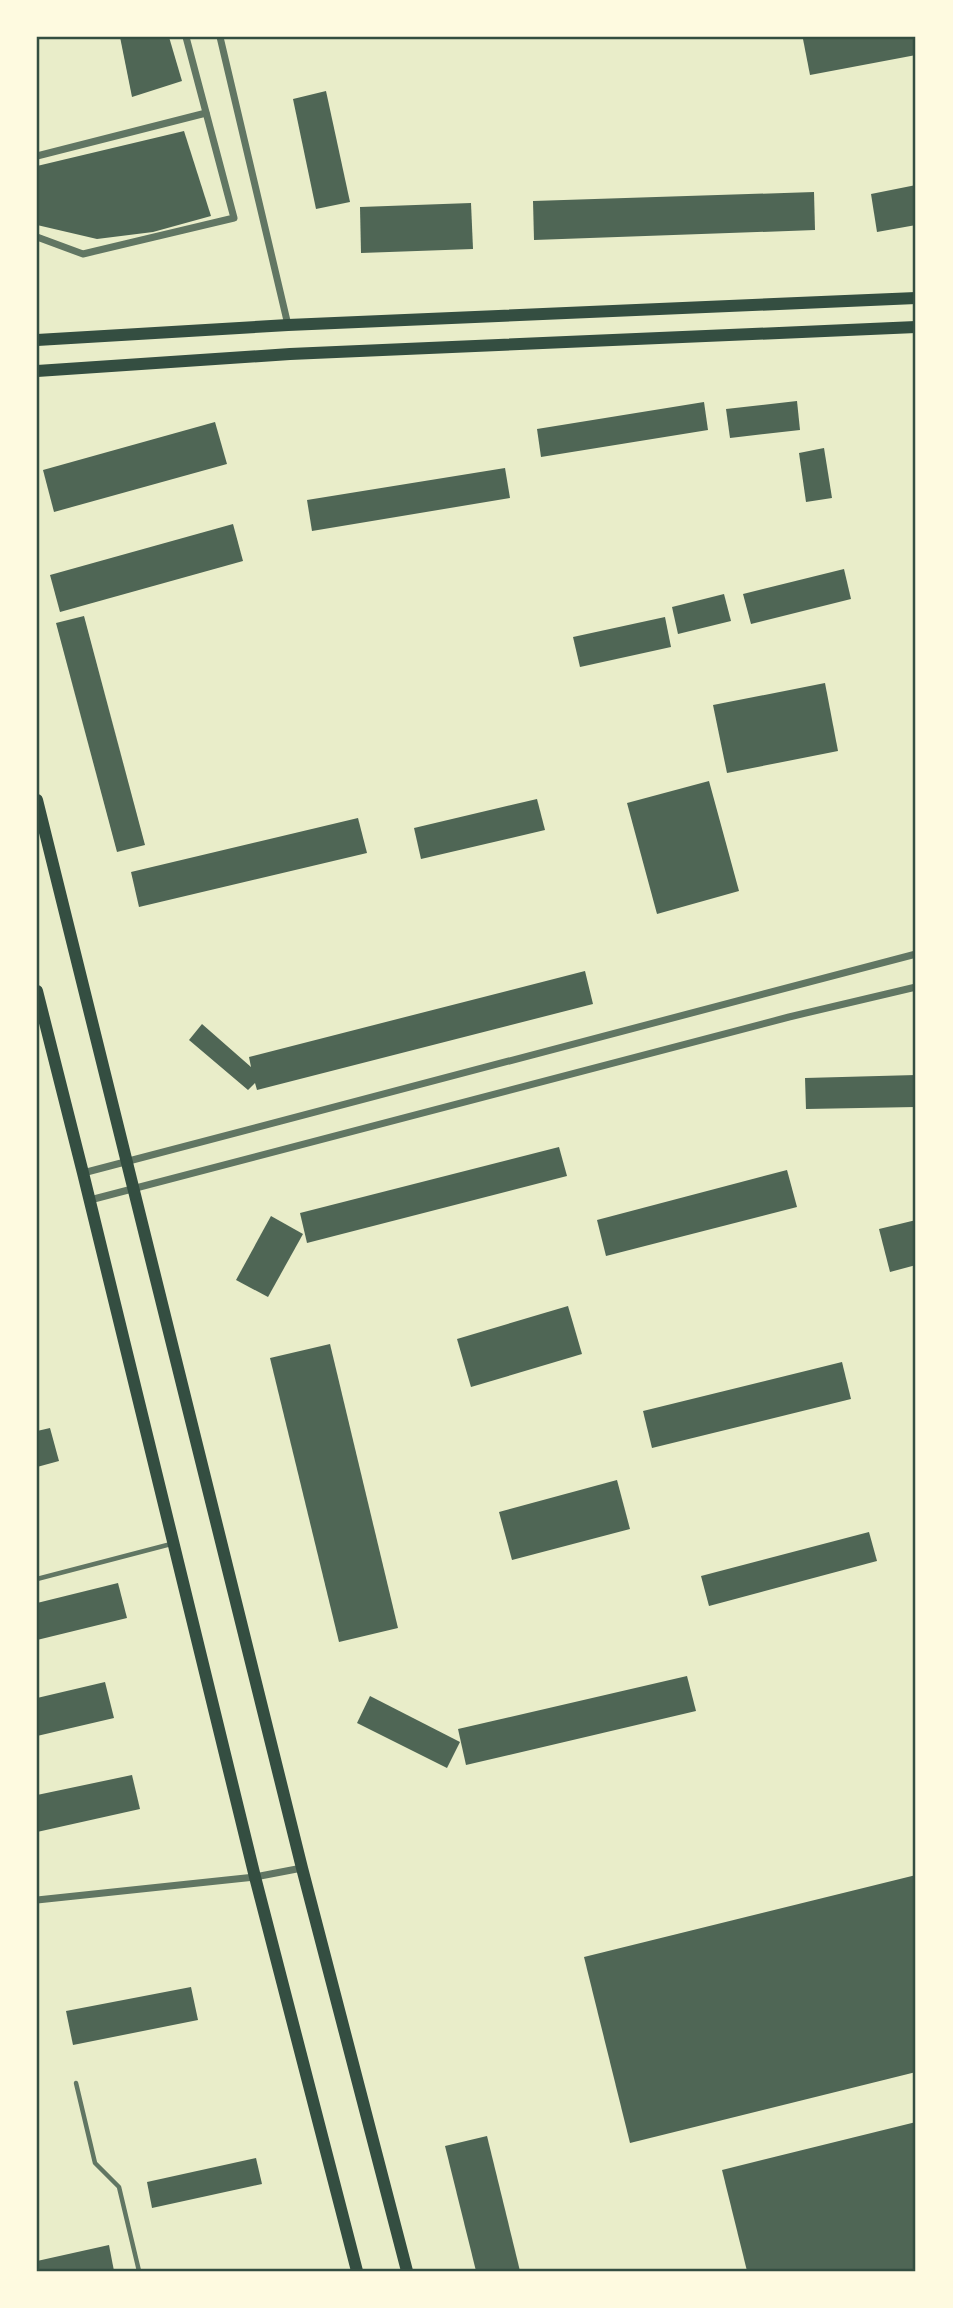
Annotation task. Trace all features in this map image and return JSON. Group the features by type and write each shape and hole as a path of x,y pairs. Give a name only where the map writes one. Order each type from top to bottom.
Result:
{"main road":[{"path":"37,340 288,325 916,298"},
{"path":"37,371 290,354 916,327"},
{"path":"37,800 302,1868 407,2271"},
{"path":"37,991 255,1877 357,2271"}],"street":[{"path":"37,237 83,254 234,218 186,37"},
{"path":"220,37 288,325"},
{"path":"37,156 206,113"},
{"path":"83,1173 916,954"},
{"path":"90,1200 789,1017 916,987"},
{"path":"37,1900 255,1877 302,1868"}],"lane":[{"path":"37,1578 172,1543"},
{"path":"76,2083 95,2163 119,2187 139,2271"}],"building":[{"path":"120,37 169,37 182,81 132,97"},
{"path":"916,37 916,55 810,75 803,39"},
{"path":"326,91 350,202 316,209 293,99"},
{"path":"184,131 211,216 153,232 97,239 37,225 37,166"},
{"path":"916,185 916,225 877,232 871,194"},
{"path":"814,192 815,230 534,240 533,201"},
{"path":"471,203 473,249 361,253 360,207"},
{"path":"797,401 800,430 730,438 726,409"},
{"path":"704,402 708,430 541,457 537,429"},
{"path":"215,422 227,464 54,512 43,470"},
{"path":"824,448 832,498 806,502 799,453"},
{"path":"505,468 510,498 312,531 307,500"},
{"path":"233,524 243,561 60,612 50,575"},
{"path":"844,569 851,599 751,624 743,594"},
{"path":"724,594 731,621 678,634 672,607"},
{"path":"84,616 145,845 117,852 56,623"},
{"path":"665,617 671,647 580,667 573,637"},
{"path":"825,683 838,751 727,773 713,705"},
{"path":"709,781 739,891 657,914 627,803"},
{"path":"537,799 545,830 421,859 414,828"},
{"path":"358,818 367,853 139,907 131,872"},
{"path":"585,971 593,1004 257,1090 255,1083 248,1090 189,1040 202,1024 251,1067 249,1057"},
{"path":"916,1075 916,1107 806,1109 805,1078"},
{"path":"559,1147 567,1176 307,1243 300,1213"},
{"path":"787,1170 797,1207 606,1256 597,1220"},
{"path":"271,1216 303,1234 268,1297 236,1280"},
{"path":"916,1220 916,1265 890,1272 879,1229"},
{"path":"568,1306 582,1354 471,1387 457,1339"},
{"path":"330,1344 398,1628 339,1642 270,1358"},
{"path":"842,1362 851,1399 652,1448 643,1411"},
{"path":"50,1428 59,1461 37,1467 37,1431"},
{"path":"617,1480 630,1529 512,1560 499,1512"},
{"path":"869,1532 877,1561 709,1606 701,1576"},
{"path":"118,1583 127,1618 37,1640 37,1603"},
{"path":"687,1676 696,1711 466,1765 458,1729"},
{"path":"105,1682 114,1718 37,1736 37,1698"},
{"path":"370,1696 460,1742 447,1768 357,1723"},
{"path":"132,1775 140,1809 37,1832 37,1795"},
{"path":"916,1875 916,2072 630,2143 584,1957"},
{"path":"191,1987 198,2020 73,2045 66,2011"},
{"path":"916,2122 916,2271 747,2271 722,2170"},
{"path":"487,2136 520,2271 476,2271 445,2146"},
{"path":"256,2158 262,2184 152,2208 147,2182"},
{"path":"109,2245 114,2271 37,2271 37,2261"}]}
